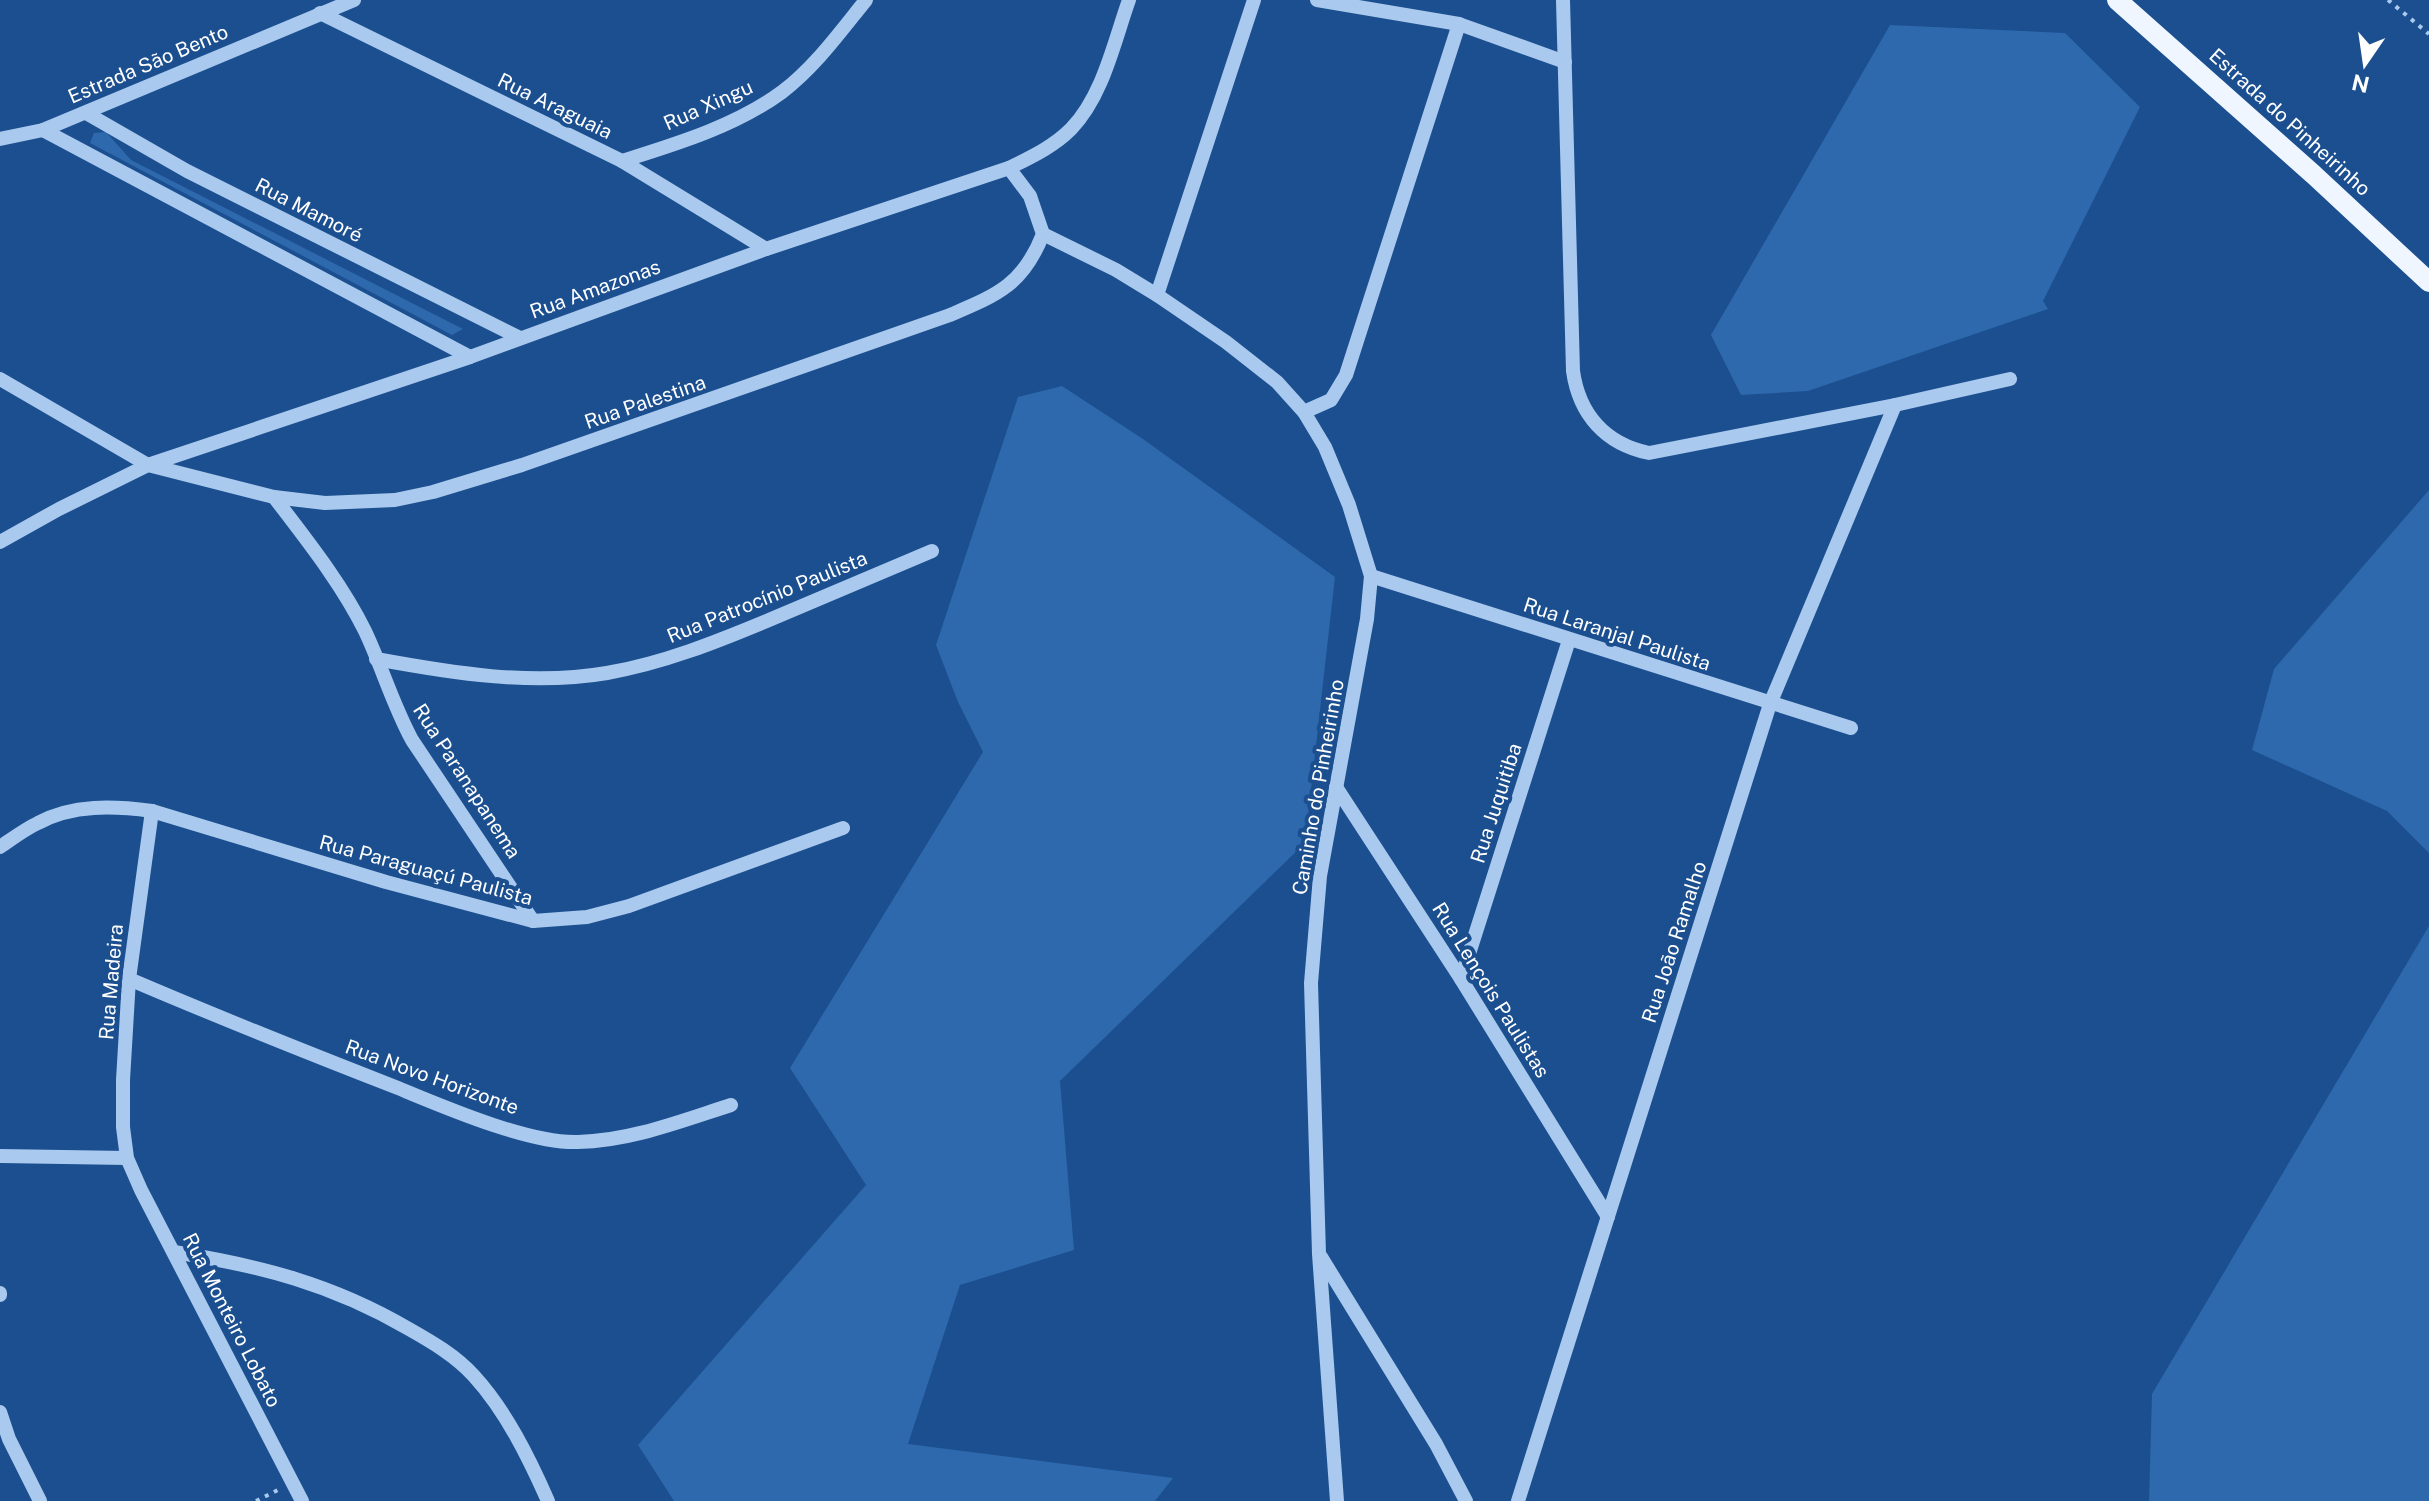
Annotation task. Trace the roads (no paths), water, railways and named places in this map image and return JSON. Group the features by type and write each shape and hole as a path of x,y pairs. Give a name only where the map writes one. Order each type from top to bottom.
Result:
{"main road":[{"name":"Estrada do Pinheirinho","path":"2117,0 2429,282"}],"street":[{"name":"Estrada São Bento","path":"0,139 43,130 354,0"},
{"name":"Rua Xingu","path":"622,161 693,137 744,115 781,93 813,65 866,0"},
{"name":"Rua Amazonas","path":"0,542 148,465 470,357 766,249 1009,168 1044,151 1071,129 1087,108 1101,79 1129,0"},
{"path":"1157,295 1254,0"},
{"path":"1317,0 1459,24 1565,62"},
{"path":"1563,0 1573,371 1580,399 1595,425 1619,444 1649,453 2010,379"},
{"name":"Rua Araguaia","path":"320,13 622,161 766,249"},
{"path":"1304,412 1331,400 1346,375 1459,24"},
{"name":"Rua Mamoré","path":"86,113 187,171 518,337"},
{"path":"43,130 470,357"},
{"path":"1009,168 1030,196 1043,234"},
{"name":"Caminho do Pinheirinho","path":"1043,234 1116,270 1226,342 1267,374 1304,412 1325,447 1349,505 1371,576 1365,633 1320,876 1311,983 1319,1254 1337,1501"},
{"name":"Rua Palestina","path":"0,379 148,465 274,497 325,503 395,500 433,492 586,444 950,315 989,298 1013,282 1027,268 1043,234"},
{"name":"Rua João Ramalho","path":"1518,1501 1770,704 1895,405"},
{"name":"Rua Paranapanema","path":"274,497 364,630 399,717 412,740 533,921"},
{"name":"Rua Patrocínio Paulista","path":"376,659 500,677 605,673 654,663 707,646 932,551"},
{"name":"Rua Laranjal Paulista","path":"1371,576 1851,728"},
{"name":"Rua Juquitiba","path":"1461,979 1569,640"},
{"name":"Rua Lençois Paulistas","path":"1336,787 1461,979 1608,1217"},
{"name":"Rua Paraguaçú Paulista","path":"0,847 39,822 79,809 118,807 152,811 400,886 533,921 587,917 629,906 843,828"},
{"name":"Rua Madeira","path":"127,1158 123,1127 129,979 152,811"},
{"name":"Rua Novo Horizonte","path":"129,979 428,1100 540,1136 575,1143 611,1139 663,1127 731,1105"},
{"path":"0,1156 127,1158"},
{"name":"Rua Monteiro Lobato","path":"127,1158 302,1501"},
{"path":"174,1252 276,1272 333,1290 385,1315 438,1346 473,1375 498,1408 524,1451 548,1501"},
{"path":"1319,1254 1403,1389 1466,1501"},
{"path":"0,1412 9,1439 40,1501"}]}
